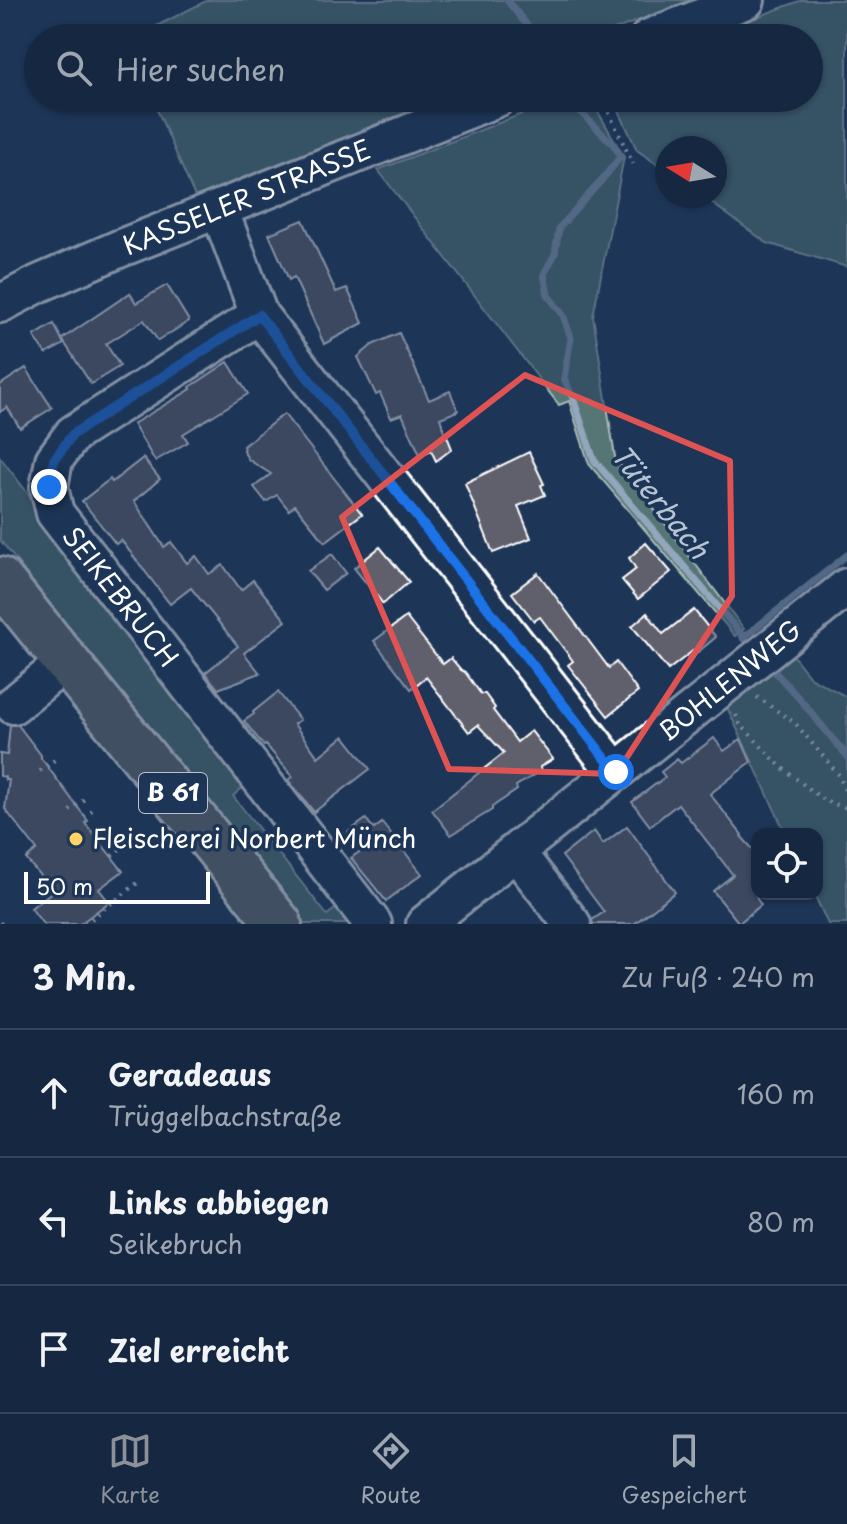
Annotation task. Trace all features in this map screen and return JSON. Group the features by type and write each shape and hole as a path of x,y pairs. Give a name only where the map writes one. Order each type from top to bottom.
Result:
{"main road":[{"name":"B 61","path":"0,580 279,924"}],"street":[{"path":"685,24 746,0"},
{"name":"KASSELER STRASSE","path":"0,304 107,254 462,112"},
{"path":"219,209 259,315 616,772"},
{"name":"SEIKEBRUCH","path":"259,315 73,434 54,460 49,487 55,513 373,924"},
{"name":"BOHLENWEG","path":"425,924 847,587"},
{"path":"13,705 66,662"},
{"path":"516,852 572,924"}],"path":[{"path":"609,112 633,164"},
{"path":"746,669 758,697 795,723 839,775 847,796"},
{"path":"746,669 740,724 781,767 825,801 847,808"},
{"path":"40,771 56,759"},
{"path":"70,811 87,797"},
{"path":"84,816 95,808"},
{"path":"112,856 125,845"},
{"path":"85,924 140,881"}],"highlighted area":[{"path":"525,375 730,461 732,596 616,774 449,769 342,517"}],"green space":[{"path":"208,0 690,0 629,24 161,24"},
{"path":"802,0 847,0 847,267 767,243 719,208 727,208 727,136 655,136 655,163 637,150 619,112 823,112 823,24 739,24"},
{"path":"158,112 407,112 195,197"},
{"path":"527,112 598,112 624,157 593,316 615,457 744,629 735,636 589,464 569,401 559,405 378,170"},
{"path":"0,457 249,782 233,796 327,915 345,902 353,924 303,924 0,540"},
{"path":"791,653 811,678 847,697 847,924 828,924 817,900 823,900 823,828 783,828 726,705"}],"building":[{"path":"303,220 336,292 347,288 363,323 324,344 294,277 289,280 269,234"},
{"path":"167,285 189,321 158,341 144,320 106,344 120,366 91,384 62,339 130,293 136,303"},
{"path":"54,324 64,344 46,354 34,336"},
{"path":"399,333 429,400 450,391 458,411 440,418 452,449 436,461 431,450 420,455 402,414 391,418 358,357 372,345"},
{"path":"228,362 248,394 183,434 188,442 155,461 133,424"},
{"path":"26,368 52,408 20,428 7,407 0,412 0,385"},
{"path":"284,414 362,514 325,542 295,505 289,510 277,495 266,502 254,487 271,474 249,460 243,446"},
{"path":"529,452 544,484 541,485 545,495 518,506 531,538 493,553 465,483"},
{"path":"143,458 160,479 134,501 164,547 171,542 187,563 196,556 209,574 223,565 241,590 253,580 286,621 244,653 260,673 218,689 205,673 238,646 191,588 170,604 121,540 116,544 82,501"},
{"path":"646,543 671,572 638,599 622,580 636,569 629,558"},
{"path":"380,547 409,582 383,604 354,568"},
{"path":"332,554 346,573 324,590 308,571"},
{"path":"538,573 609,668 616,662 638,692 608,716 568,665 573,661 540,617 534,621 512,593"},
{"path":"694,610 716,637 697,653 694,650 668,670 632,626 647,613 663,634"},
{"path":"406,617 443,664 451,658 481,694 485,694 517,742 531,731 553,759 540,767 541,771 516,786 517,790 492,810 451,835 432,810 504,753 478,725 469,732 426,677 411,689 374,641"},
{"path":"278,692 300,720 294,724 318,757 344,736 370,769 314,812 288,780 293,777 244,721"},
{"path":"10,725 18,725 88,821 85,823 123,871 99,889 109,902 80,924 43,924 31,908 53,891 26,859 37,850 5,809 9,780 0,776 0,754 7,755"},
{"path":"714,738 724,751 741,739 751,762 710,794 751,847 751,900 758,900 761,905 739,923 713,891 733,875 678,804 650,826 632,802 665,777 661,772 677,759 681,763"},
{"path":"366,819 374,829 382,823 422,874 386,901 351,858 362,850 348,832"},
{"path":"627,826 675,892 634,924 593,924 592,920 604,912 562,856 594,831 603,844"}],"waterway":[{"name":"Tüterbach","path":"507,0 526,24"},
{"name":"Tüterbach","path":"580,112 621,156 559,228 555,254 544,274 548,295 563,315 571,338 564,378 594,460 752,647"},
{"path":"743,638 847,555"},
{"path":"766,662 847,756"}],"place":[{"name":"Fleischerei Norbert Münch","path":"76,839"}],"route":[{"path":"49,487 54,460 73,434 259,315 616,772"}]}
